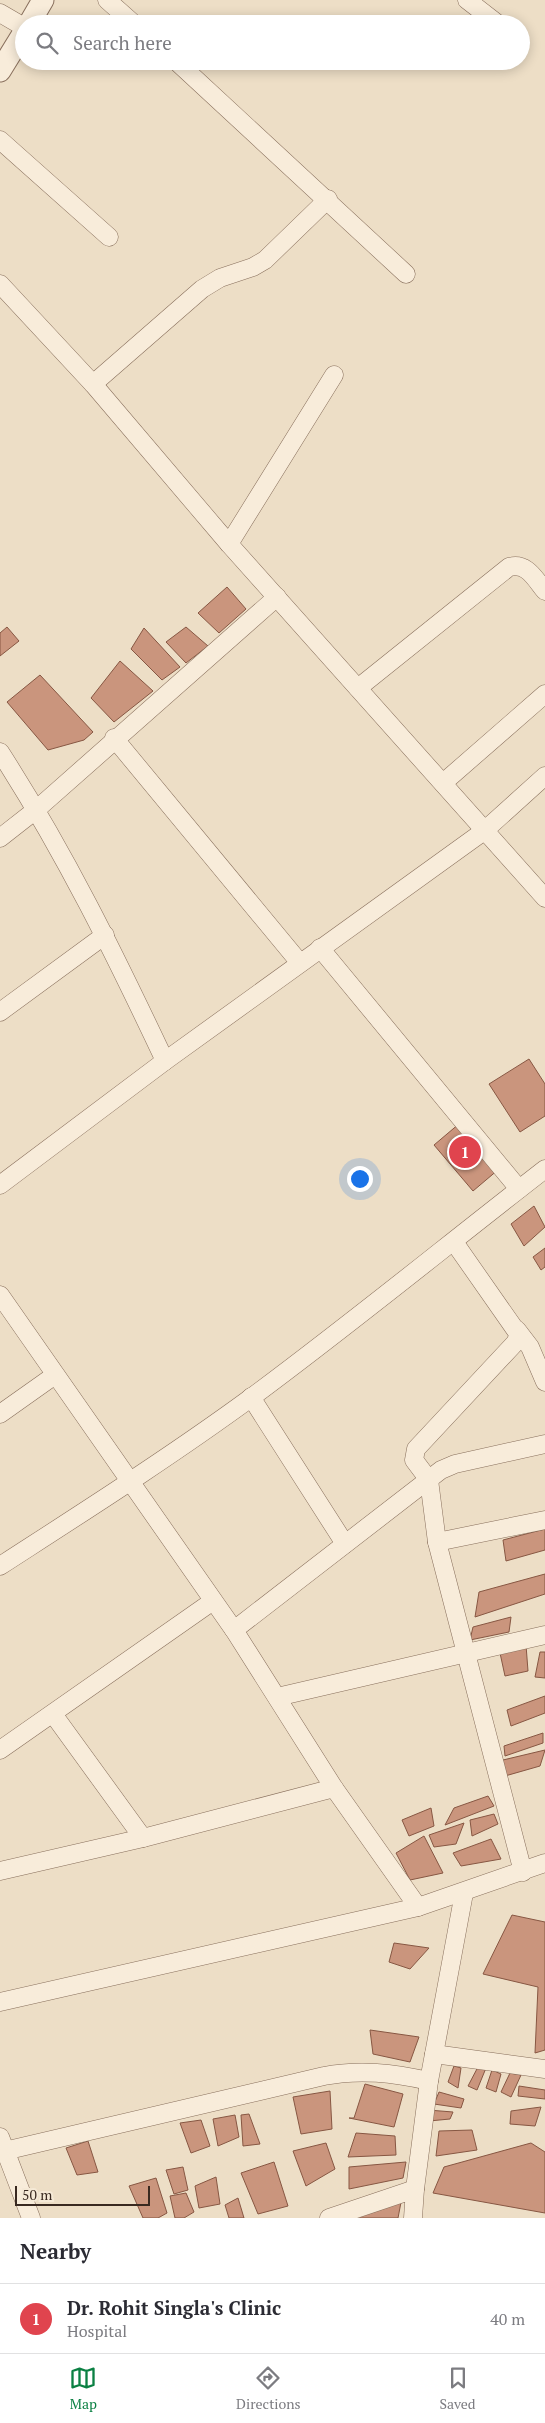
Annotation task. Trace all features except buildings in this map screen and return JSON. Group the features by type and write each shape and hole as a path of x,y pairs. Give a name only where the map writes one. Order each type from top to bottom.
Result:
{"street":[{"path":"34,15 43,0"},
{"path":"107,0 124,15"},
{"path":"467,0 486,15"},
{"path":"0,13 15,22"},
{"path":"0,71 15,47"},
{"path":"186,70 328,199 406,274"},
{"path":"0,140 109,237"},
{"path":"93,384 202,290 220,278 253,267 264,260 328,199"},
{"path":"0,284 93,384 229,544 545,898"},
{"path":"229,544 334,375"},
{"path":"358,688 509,567 524,566 545,591"},
{"path":"0,838 37,809 114,738 277,597"},
{"path":"443,783 545,694"},
{"path":"114,738 300,963"},
{"path":"0,752 37,809 105,935 165,1061"},
{"path":"0,1185 165,1061 484,831 545,776"},
{"path":"0,1012 105,935"},
{"path":"320,948 518,1190"},
{"path":"0,1566 131,1481 251,1397 454,1242 545,1169"},
{"path":"454,1242 530,1347 545,1382"},
{"path":"0,1295 234,1630 334,1788 418,1907"},
{"path":"517,1330 518,1335 514,1343 416,1449 414,1460 430,1480 437,1542 523,1872"},
{"path":"0,1414 55,1376"},
{"path":"251,1397 345,1544"},
{"path":"234,1630 441,1470 454,1464 545,1444"},
{"path":"437,1542 545,1520"},
{"path":"0,1750 213,1601"},
{"path":"277,1697 467,1655 545,1635"},
{"path":"53,1714 143,1838"},
{"path":"0,1871 143,1838 334,1788"},
{"path":"0,2002 418,1907 464,1893 545,1863"},
{"path":"413,2218 429,2081 464,1893"},
{"path":"434,2054 545,2069"},
{"path":"31,2218 2,2147 342,2072 394,2073 429,2081"},
{"path":"329,2218 415,2189"}],"place":[{"name":"Dr. Rohit Singla's Clinic","path":"465,1152"}]}
